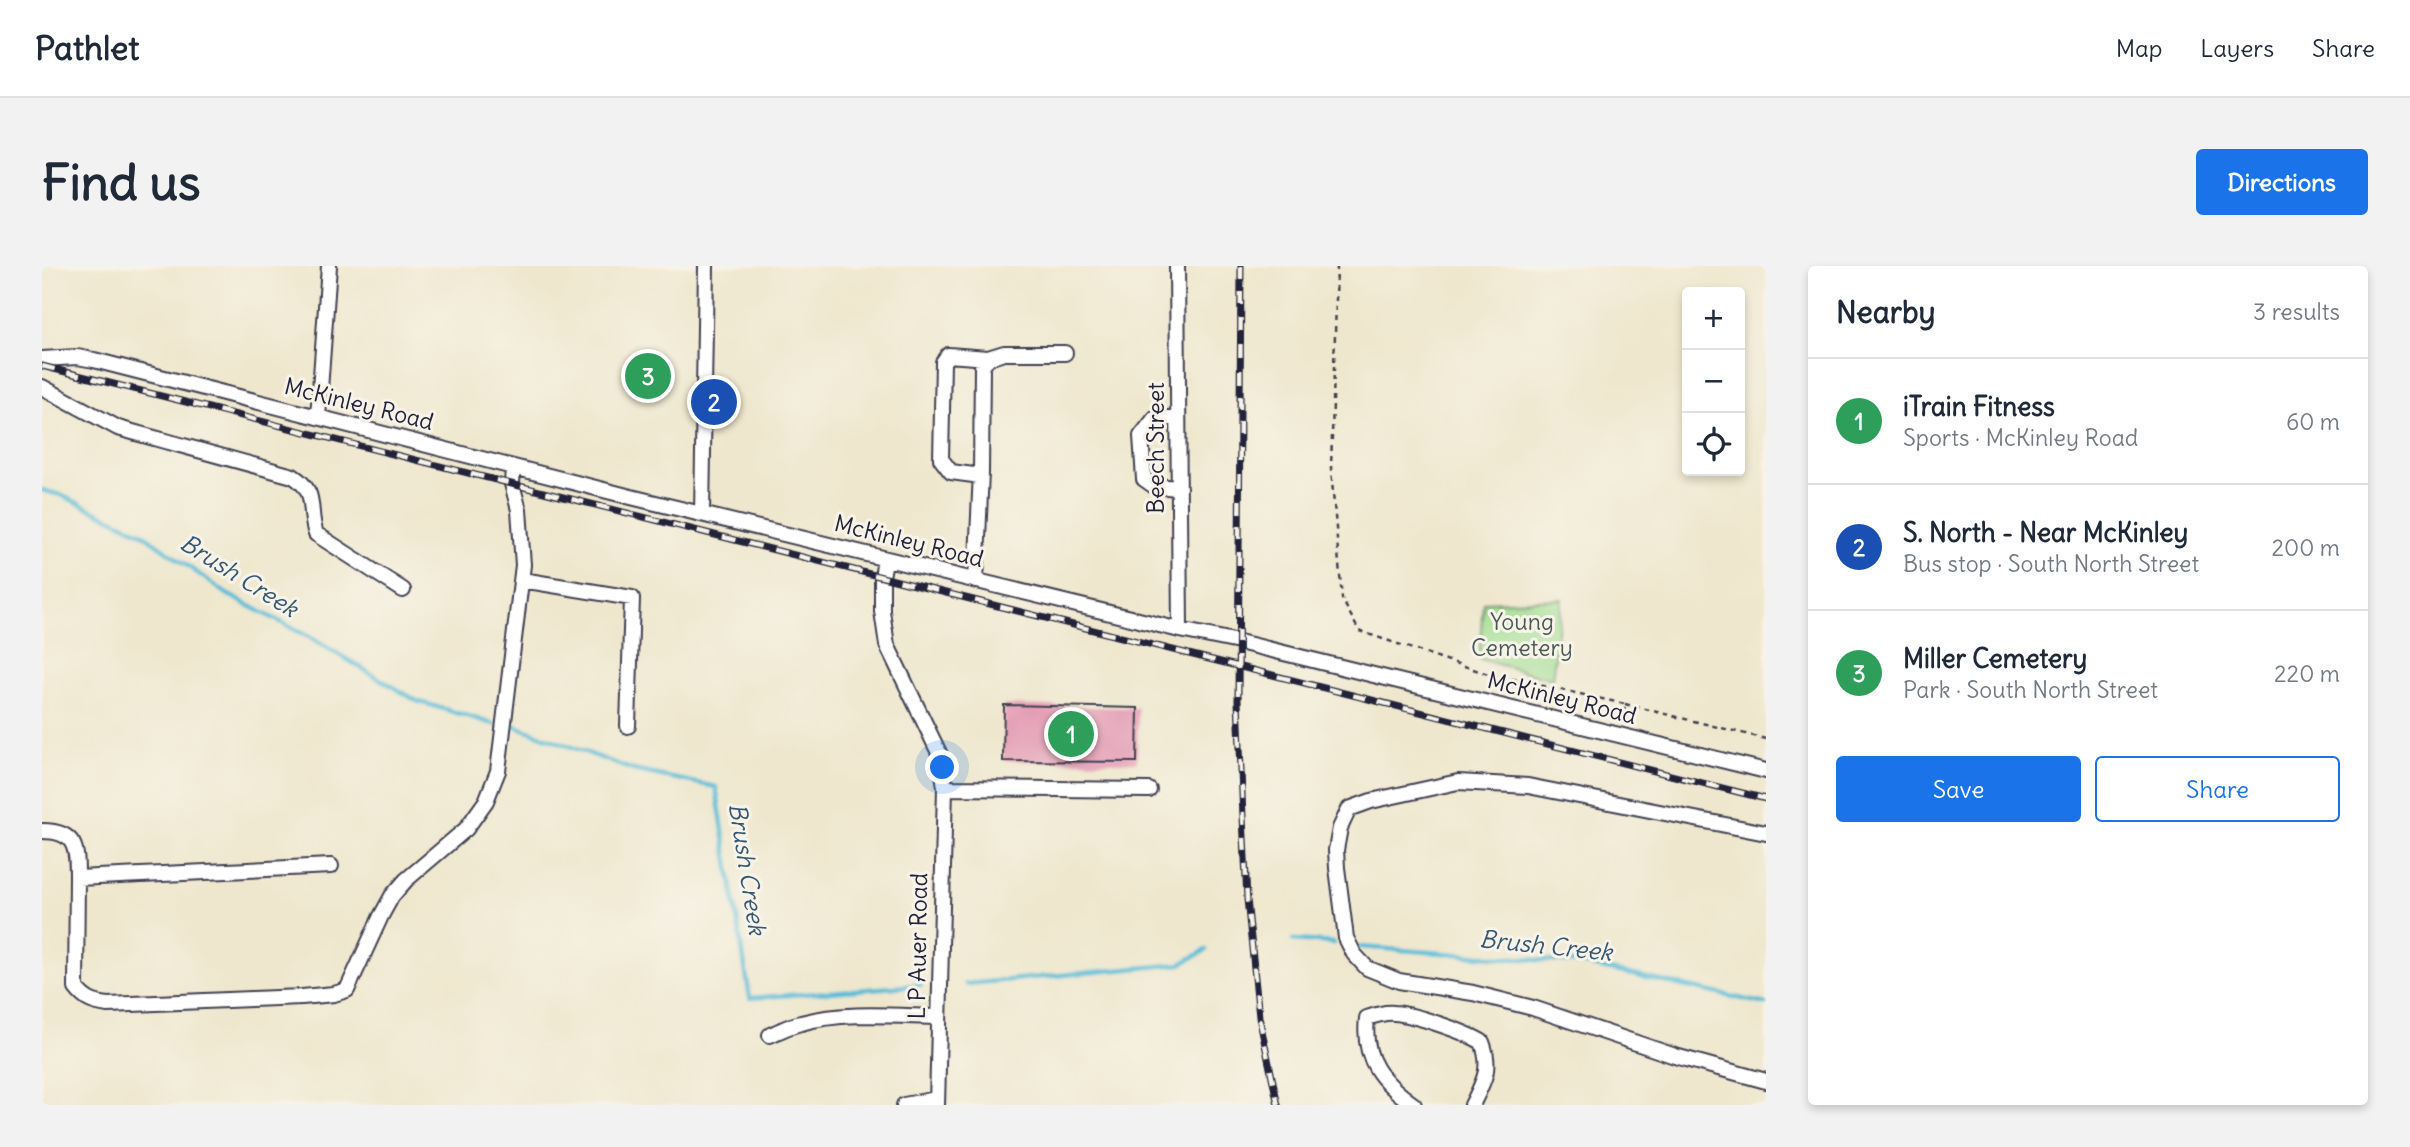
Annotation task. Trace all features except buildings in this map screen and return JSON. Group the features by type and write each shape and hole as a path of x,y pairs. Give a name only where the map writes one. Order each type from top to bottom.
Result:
{"street":[{"path":"317,417 329,266"},
{"path":"702,514 706,266"},
{"name":"Beech Street","path":"1177,266 1180,630"},
{"path":"981,476 951,472 941,459 943,362 948,355 988,358 1004,353 1065,353"},
{"name":"McKinley Road","path":"42,359 77,357 94,360 885,560 1239,642 1766,771"},
{"path":"976,581 982,367 988,358"},
{"path":"42,387 118,428 293,476 306,484 312,499 311,519 316,534 403,590"},
{"path":"1178,418 1155,418 1141,436 1144,480 1154,486 1178,488"},
{"path":"42,831 62,834 71,840 77,852 76,988 83,998 93,1003 130,1005 302,997 346,990 392,896 406,880 466,829 486,801 498,771 522,580 519,510 512,484 513,467"},
{"name":"L P Auer Road","path":"885,560 882,611 887,645 941,757 944,788 937,1102"},
{"path":"522,580 632,598 628,726"},
{"path":"1766,833 1528,786 1458,782 1371,801 1349,809 1340,828 1336,850 1346,938 1354,954 1367,968 1399,981 1473,993 1533,1008 1675,1056 1766,1081"},
{"path":"944,788 1149,790"},
{"path":"77,878 331,866"},
{"path":"1414,1105 1391,1089 1370,1059 1365,1035 1367,1018 1377,1014 1396,1013 1469,1034 1482,1042 1488,1057 1488,1069 1472,1105"},
{"path":"770,1035 800,1023 825,1019 939,1017"},
{"path":"904,1105 937,1102"}],"path":[{"path":"1336,266 1331,468 1342,599 1359,631 1485,673 1766,739"},
{"path":"1621,736 1625,704"}],"green space":[{"name":"Young Cemetery","path":"1562,599 1552,679 1479,659 1483,602"}],"waterway":[{"name":"Brush Creek","path":"42,490 61,495 140,532 227,594 311,638 417,701 494,724"},
{"name":"Brush Creek","path":"513,725 633,770 716,787 750,998 921,985"},
{"name":"Brush Creek","path":"1293,940 1334,943"},
{"name":"Brush Creek","path":"1360,947 1578,963 1766,1004"},
{"name":"Brush Creek","path":"966,984 1181,964 1206,950"}],"railway":[{"path":"1241,266 1238,701 1243,817 1247,899 1259,1017 1278,1105"},
{"path":"42,366 1766,799"}],"place":[{"name":"Miller Cemetery","path":"648,376"},
{"name":"S. North - Near McKinley","path":"714,402"},
{"name":"iTrain Fitness","path":"1071,734"}]}
